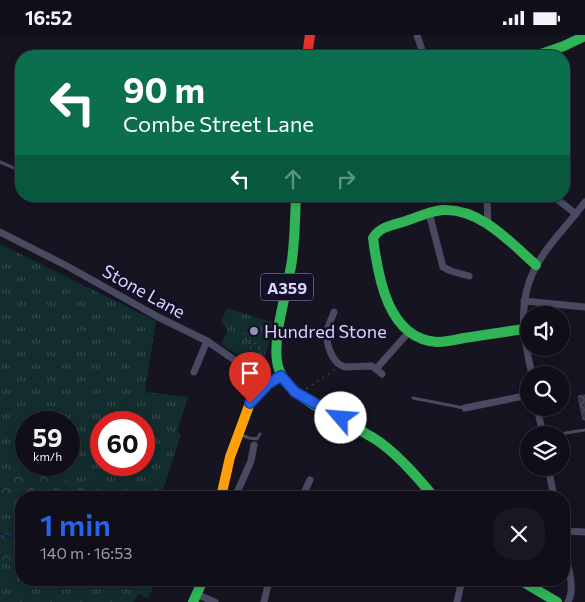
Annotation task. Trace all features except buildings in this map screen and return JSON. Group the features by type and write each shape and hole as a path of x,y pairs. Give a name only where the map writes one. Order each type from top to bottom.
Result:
{"street":[{"path":"308,50 310,35"},
{"path":"417,35 422,50"},
{"path":"558,50 585,36"},
{"name":"A359","path":"281,376 276,359 276,346 292,260 296,202"},
{"path":"487,202 488,226"},
{"path":"561,202 576,214"},
{"path":"524,306 528,283 536,265 554,239 585,202"},
{"path":"520,330 439,342 428,341 408,333 395,317 390,307 373,238 378,230 429,213 442,210 460,211 488,226 536,265"},
{"path":"429,213 443,267 469,276"},
{"name":"Stone Lane","path":"0,232 67,266 158,317 207,341 269,383"},
{"path":"524,301 585,307"},
{"path":"334,312 328,331 328,341 335,360 341,366 376,370 408,333"},
{"path":"194,372 207,341"},
{"path":"222,491 230,457 250,403 269,383 281,376 299,394 380,442 429,491"},
{"path":"465,408 520,397"},
{"path":"238,491 251,461 254,445"},
{"path":"550,476 553,491"},
{"path":"305,491 310,480"},
{"path":"570,531 585,531"},
{"path":"568,602 571,595 570,579"},
{"path":"200,586 194,598 215,602"},
{"path":"264,602 268,586"},
{"path":"457,602 460,586"},
{"path":"530,586 557,602"}],"lane":[{"path":"0,162 15,168"},
{"path":"413,398 465,408"},
{"path":"570,432 585,430"},
{"path":"239,433 249,439 257,439 260,434"}],"path":[{"path":"244,333 242,335 245,340 252,345 258,346 259,350 257,352"},
{"path":"252,345 251,351 257,352 270,360"},
{"path":"299,394 341,366"}],"green space":[{"path":"0,244 156,321 145,392 188,397 177,432 181,434 163,491 15,491 15,586 153,586 148,598 138,594 133,602 0,602"},
{"path":"227,308 274,323 266,352 257,367 221,344 228,330 221,322"},
{"path":"8,468 15,470 15,476 53,476 86,485 94,491 15,491 15,564 0,560 0,521 6,524 10,523 14,508 5,499 0,489 1,472"}],"waterway":[{"path":"0,533 15,539"}],"traffic: fast":[{"path":"552,50 585,36"},
{"path":"296,202 292,260 277,337 277,361 281,375 304,399 381,443 409,468 429,491"},
{"path":"520,330 444,342 420,338 407,330 388,303 378,270 373,238 383,228 429,213 443,210 457,211 482,220 494,228 536,265"},
{"path":"193,602 200,586"},
{"path":"530,586 557,602"}],"traffic: slow":[{"path":"222,491 230,457 250,403 269,384 281,376"}],"traffic: jam":[{"path":"308,50 310,35"}],"place":[{"name":"Hundred Stone","path":"254,331"}],"route":[{"path":"250,403 269,383 281,376 295,392 341,418"}]}
